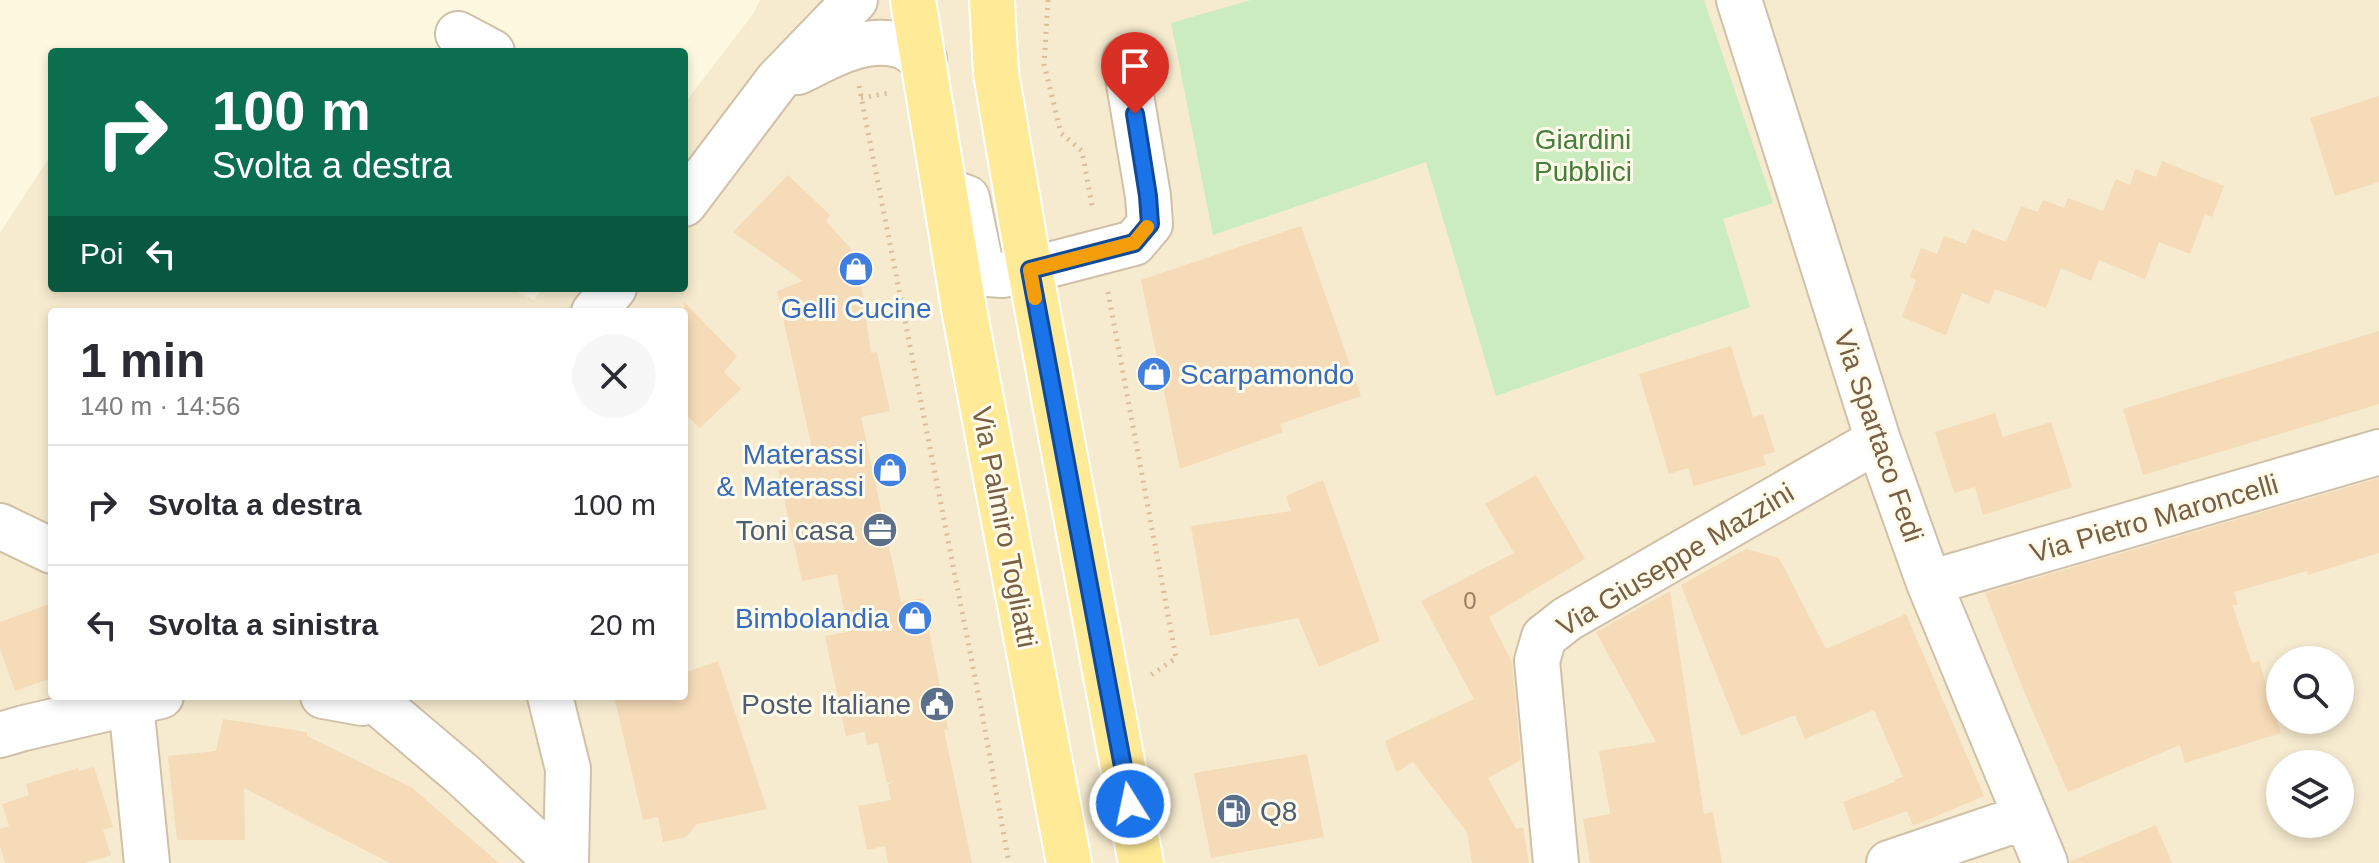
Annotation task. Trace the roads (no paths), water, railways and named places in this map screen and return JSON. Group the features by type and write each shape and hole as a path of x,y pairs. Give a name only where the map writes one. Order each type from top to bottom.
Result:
{"main road":[{"name":"Via Palmiro Togliatti","path":"913,0 964,309 1069,863"},
{"path":"992,0 996,73 1030,270 1141,863"}],"street":[{"path":"777,81 814,0"},
{"path":"688,191 698,160 855,0"},
{"name":"Via Spartaco Fedi","path":"1739,0 1878,440 1929,583 2045,863"},
{"path":"777,81 851,47 876,44 901,46 924,59"},
{"path":"945,190 967,198 980,261 988,274 1030,270 1134,243 1150,224 1125,60"},
{"path":"597,308 611,292"},
{"name":"Via Giuseppe Mazzini","path":"1556,863 1537,661 1544,637 1567,619 1878,440"},
{"name":"Via Pietro Maroncelli","path":"1929,583 2379,452"},
{"path":"0,526 48,549"},
{"path":"0,735 146,700 147,863"},
{"path":"367,700 463,775 558,863"},
{"path":"551,700 568,769 566,863"},
{"path":"1889,863 2025,817"}],"place":[{"name":"Gelli Cucine","path":"856,269"},
{"name":"Scarpamondo","path":"1154,374"},
{"name":"Materassi & Materassi","path":"890,470"},
{"name":"Toni casa","path":"880,530"},
{"name":"Bimbolandia","path":"915,618"},
{"name":"Poste Italiane","path":"937,704"},
{"name":"Q8","path":"1234,811"}],"park label":[{"name":"Giardini Pubblici","path":"1583,155"}]}
